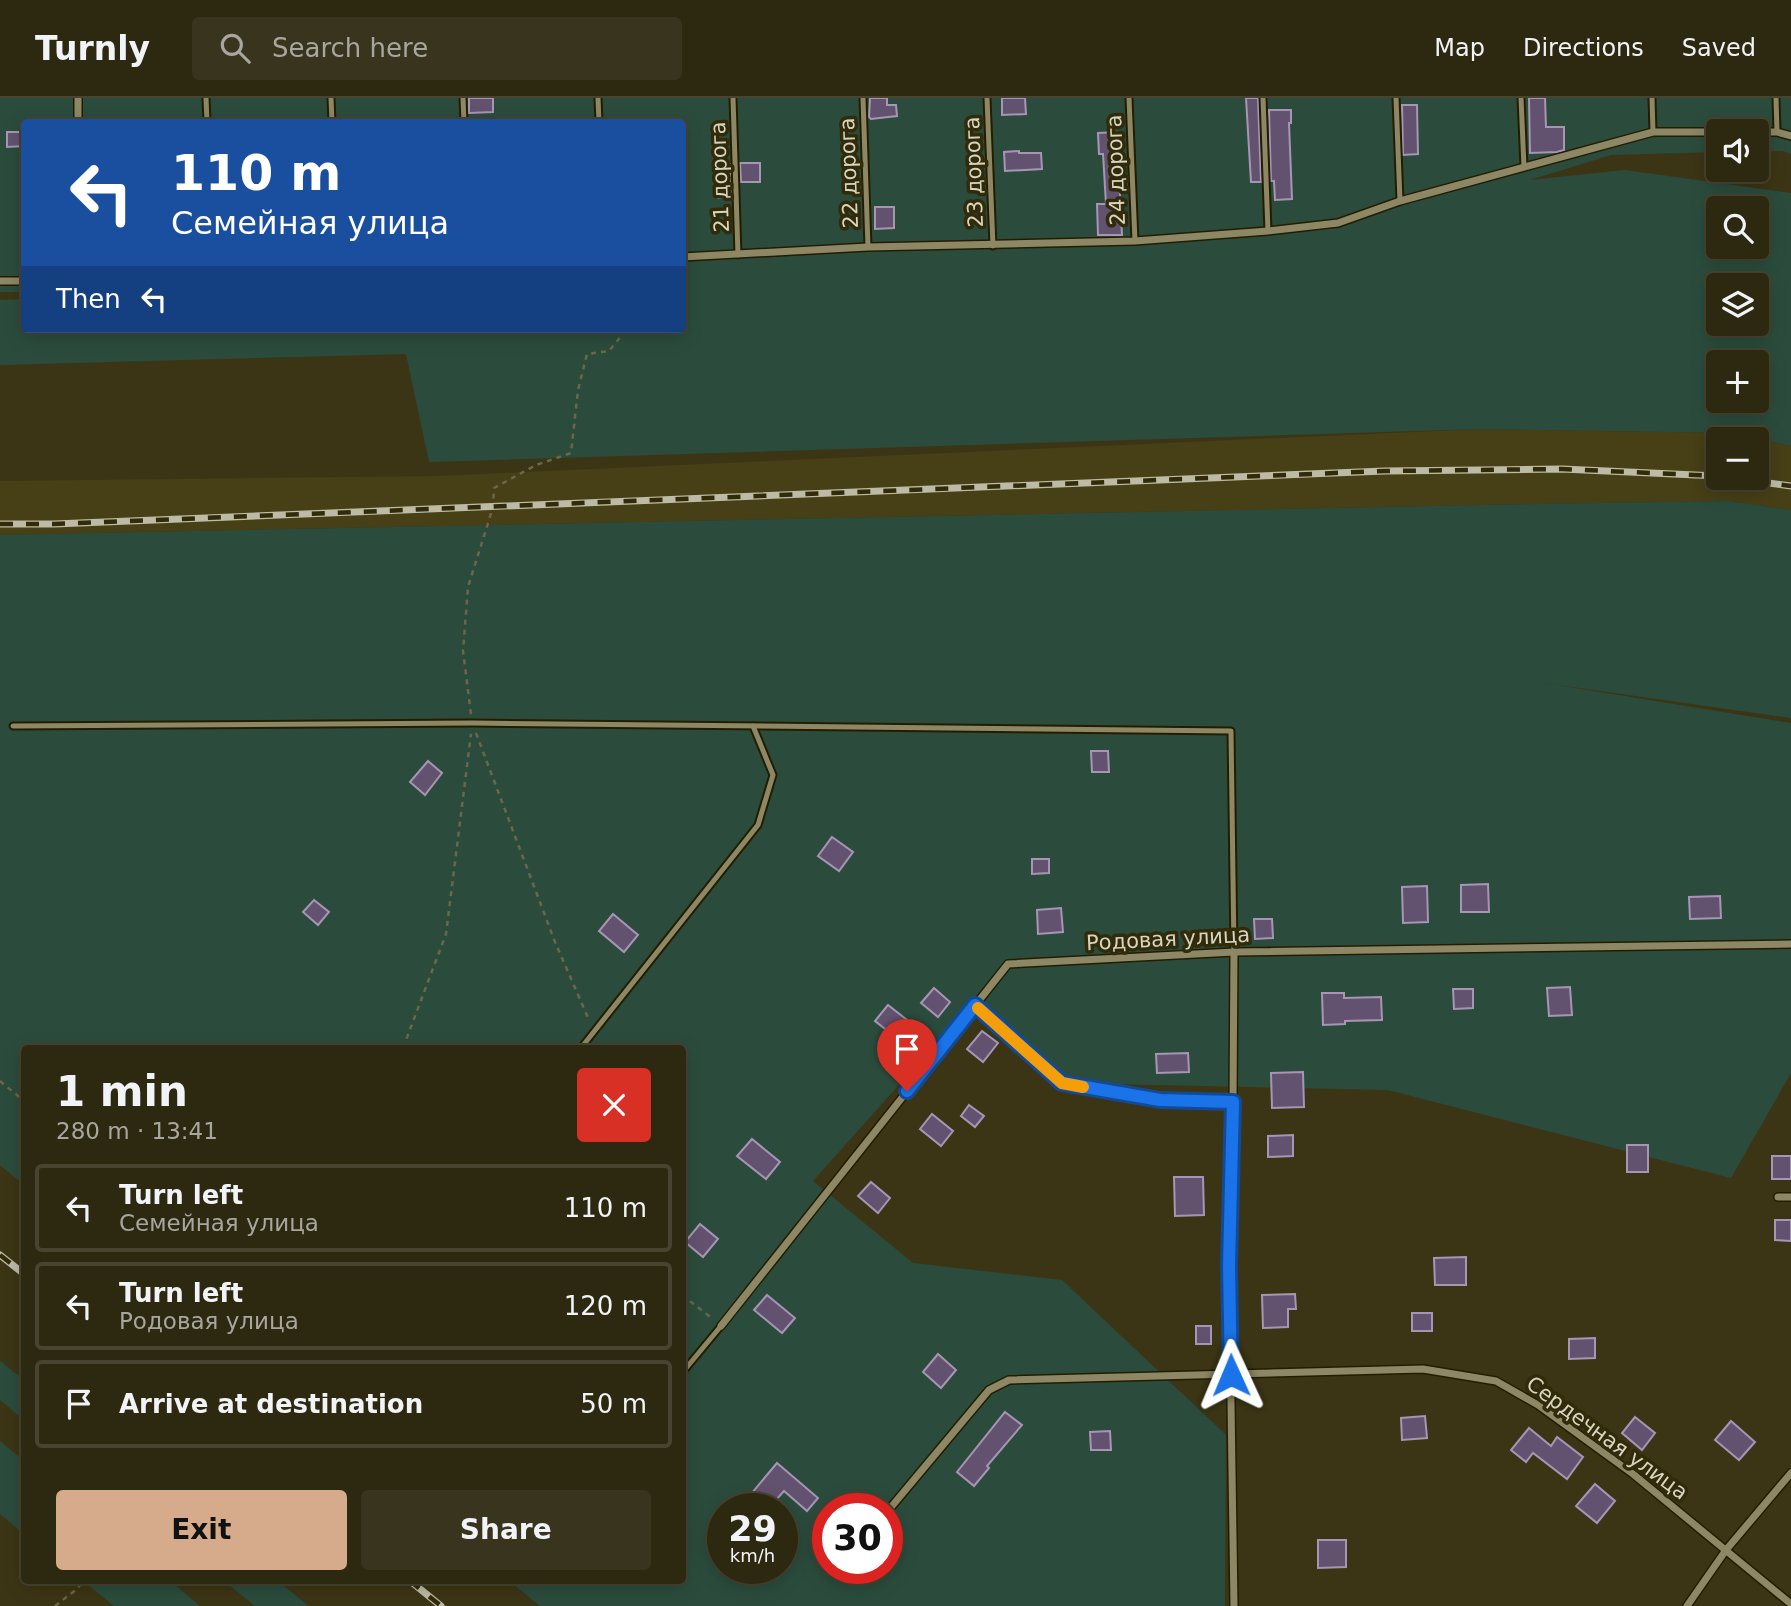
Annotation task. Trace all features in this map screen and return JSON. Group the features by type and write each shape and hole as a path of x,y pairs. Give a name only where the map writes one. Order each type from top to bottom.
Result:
{"street":[{"path":"78,98 79,119"},
{"path":"686,257 867,247 1135,241 1338,223 1400,201 1653,132 1706,132"},
{"path":"1769,132 1791,136"},
{"path":"0,281 21,281"},
{"name":"Родовая улица","path":"721,1326 1008,964 1234,952 1791,944"},
{"path":"1234,952 1229,1266 1234,1606"},
{"path":"975,1005 1062,1083 1160,1100 1233,1102"},
{"path":"1777,1197 1791,1197"},
{"name":"Сердечная улица","path":"903,1493 989,1390 1009,1380 1423,1369 1496,1381 1538,1405 1633,1474 1791,1604"},
{"path":"1687,1606 1726,1550 1791,1473"}],"lane":[{"path":"206,98 207,119"},
{"path":"331,98 332,119"},
{"path":"463,98 464,119"},
{"path":"598,98 599,119"},
{"name":"21 дорога","path":"733,98 738,255"},
{"name":"22 дорога","path":"863,98 867,247"},
{"name":"23 дорога","path":"987,98 993,246"},
{"name":"24 дорога","path":"1129,98 1135,241"},
{"path":"1263,98 1268,231"},
{"path":"1396,98 1400,201"},
{"path":"1521,98 1524,167"},
{"path":"1652,98 1653,132"},
{"path":"1776,98 1777,132"},
{"path":"13,726 472,723 1231,731 1234,952"},
{"path":"583,1045 758,825 773,775 753,726"},
{"path":"686,1368 721,1326"}],"path":[{"path":"594,1031 555,942 472,723 463,650 468,587 493,507 494,488 536,465 571,453 578,390 587,354 609,351 624,333"},
{"path":"404,1045 446,934 472,723"},
{"path":"0,1081 21,1098"},
{"path":"686,1297 721,1326"},
{"path":"55,1606 81,1584"}],"shaded area":[{"path":"1480,429 1706,433 1706,490 1769,490 1769,441 1791,446 1791,510 1729,501 0,535 0,481 435,476"}],"green space":[{"path":"0,98 1791,98 1791,154 1769,151 1769,119 1706,119 1706,152 1611,155 1530,180 1625,170 1791,193 1791,446 1769,441 1769,427 1706,427 1706,433 1480,429 429,462 406,354 0,365 0,300 21,299 21,333 686,333 686,119 21,119 21,292 0,292"},
{"path":"1729,501 1791,510 1791,718 1544,683 1791,723 1791,1073 1731,1178 1388,1090 1062,1083 972,1003 813,1181 913,1263 1062,1280 1226,1435 1225,1606 540,1606 513,1584 686,1584 686,1045 21,1045 21,1182 0,1165 0,535"},
{"path":"0,1361 21,1378 21,1418 0,1400"},
{"path":"0,1441 21,1458 21,1532 0,1514"},
{"path":"87,1584 174,1584 200,1606 114,1606"},
{"path":"228,1584 281,1584 309,1606 255,1606"}],"building":[{"path":"469,98 493,98 493,112 469,113"},
{"path":"870,98 887,98 887,105 896,105 897,116 871,119"},
{"path":"1002,98 1025,98 1026,114 1002,115"},
{"path":"1246,98 1258,98 1261,182 1251,182"},
{"path":"1529,98 1545,98 1546,127 1564,127 1564,150 1530,153"},
{"path":"1402,105 1417,105 1418,154 1403,155"},
{"path":"1269,110 1291,110 1289,123 1292,199 1275,200 1274,181 1271,181"},
{"path":"7,132 21,132 21,146 7,147"},
{"path":"1117,132 1122,235 1098,235 1097,204 1106,204 1103,154 1099,154 1098,133"},
{"path":"1004,152 1041,153 1042,169 1005,171"},
{"path":"740,163 760,163 760,182 741,182"},
{"path":"720,164 730,164 731,198 718,198 717,184 721,184"},
{"path":"875,207 894,207 894,228 875,229"},
{"path":"1091,751 1108,751 1109,772 1092,772"},
{"path":"428,761 442,773 425,795 410,782"},
{"path":"832,837 853,852 839,871 818,856"},
{"path":"1032,859 1049,859 1049,873 1032,874"},
{"path":"1488,884 1489,912 1461,912 1461,885"},
{"path":"1427,886 1428,922 1403,923 1402,887"},
{"path":"1720,896 1721,918 1690,919 1689,897"},
{"path":"314,900 329,912 318,925 303,912"},
{"path":"1061,908 1063,932 1038,934 1037,910"},
{"path":"613,914 638,935 624,952 599,931"},
{"path":"1254,919 1272,919 1273,938 1255,939"},
{"path":"1570,987 1572,1015 1549,1016 1547,988"},
{"path":"934,988 950,1002 938,1017 921,1003"},
{"path":"1453,989 1473,989 1473,1008 1454,1009"},
{"path":"1322,993 1344,993 1344,998 1381,997 1382,1020 1345,1021 1345,1024 1323,1025"},
{"path":"888,1005 911,1023 898,1039 875,1021"},
{"path":"982,1031 998,1043 983,1062 967,1049"},
{"path":"1188,1053 1189,1072 1157,1073 1156,1054"},
{"path":"1303,1072 1304,1107 1272,1108 1271,1073"},
{"path":"969,1105 984,1116 975,1127 961,1116"},
{"path":"932,1114 953,1131 941,1146 920,1129"},
{"path":"1293,1135 1293,1156 1268,1157 1268,1136"},
{"path":"752,1139 780,1162 766,1179 737,1156"},
{"path":"1627,1145 1648,1145 1648,1172 1627,1172"},
{"path":"1772,1156 1791,1156 1791,1179 1772,1179"},
{"path":"1174,1177 1203,1177 1204,1215 1175,1216"},
{"path":"871,1182 890,1198 878,1213 858,1196"},
{"path":"1775,1220 1791,1220 1791,1241 1775,1240"},
{"path":"700,1224 718,1239 703,1257 686,1241"},
{"path":"1466,1257 1466,1285 1435,1285 1434,1258"},
{"path":"1295,1294 1296,1309 1288,1309 1288,1327 1263,1328 1262,1295"},
{"path":"767,1295 795,1318 782,1333 754,1310"},
{"path":"1412,1313 1432,1313 1432,1331 1412,1331"},
{"path":"1196,1326 1211,1326 1211,1344 1196,1344"},
{"path":"1595,1338 1595,1358 1569,1359 1569,1339"},
{"path":"938,1354 956,1370 941,1388 923,1372"},
{"path":"1005,1412 1022,1425 987,1466 989,1468 974,1486 957,1472"},
{"path":"1425,1416 1427,1438 1402,1440 1401,1418"},
{"path":"1635,1417 1655,1433 1642,1450 1622,1433"},
{"path":"1731,1421 1755,1442 1739,1460 1715,1440"},
{"path":"1529,1428 1551,1446 1557,1437 1583,1457 1567,1479 1533,1453 1526,1462 1511,1450"},
{"path":"1110,1431 1111,1450 1091,1450 1090,1432"},
{"path":"777,1463 812,1493 812,1505 807,1511 798,1503 798,1493 752,1493"},
{"path":"1595,1484 1615,1501 1597,1523 1576,1506"},
{"path":"1318,1540 1346,1540 1346,1567 1318,1568"}],"railway":[{"path":"0,524 1385,471 1562,469 1706,475"},
{"path":"1769,483 1791,486"},
{"path":"0,1255 21,1272"},
{"path":"414,1584 441,1606"}],"slow traffic":[{"path":"978,1008 1062,1083 1083,1087"}],"route":[{"path":"907,1091 975,1005 1062,1083 1160,1100 1233,1102 1229,1266 1231,1375"}]}
